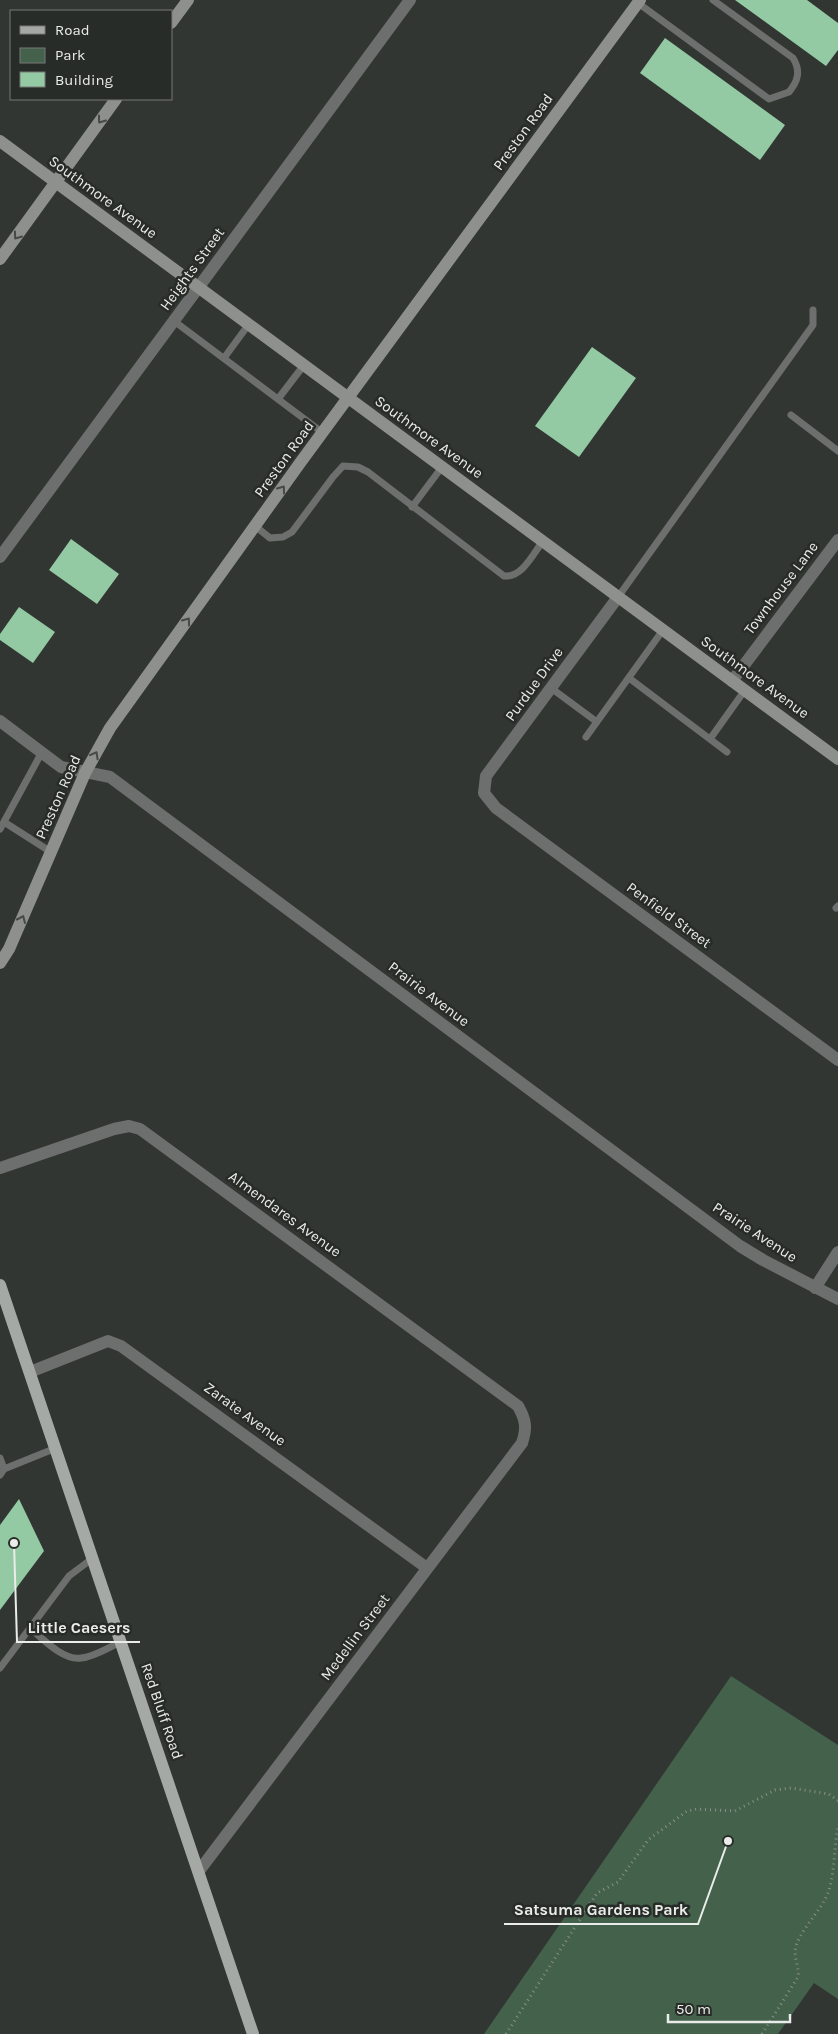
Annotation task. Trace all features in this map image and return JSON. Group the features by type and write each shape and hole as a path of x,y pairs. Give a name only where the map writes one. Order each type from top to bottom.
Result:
{"main road":[{"path":"172,23 188,0"},
{"name":"Preston Road","path":"0,963 9,949 85,773 110,728 255,526 639,1"},
{"path":"0,259 115,100"},
{"name":"Southmore Avenue","path":"0,141 838,759"},
{"name":"Red Bluff Road","path":"1,1293 56,1448 253,2034"}],"street":[{"name":"Heights Street","path":"0,557 410,0"},
{"name":"Townhouse Lane","path":"732,681 838,540"},
{"name":"Purdue Drive","path":"484,793 486,776 618,597"},
{"name":"Prairie Avenue","path":"0,721 61,767 110,777 740,1246 838,1299"},
{"name":"Penfield Street","path":"484,793 496,808 838,1060"},
{"name":"Almendares Avenue","path":"0,1168 114,1129 129,1126 140,1129 518,1406 525,1418"},
{"path":"815,1288 838,1252"},
{"name":"Zarate Avenue","path":"30,1372 108,1341 121,1346 427,1568"},
{"name":"Medellin Street","path":"199,1871 522,1443 526,1430 525,1418"}],"lane":[{"path":"639,1 768,99 789,92 799,74 798,66 793,58 713,0"},
{"path":"618,597 813,324 813,310"},
{"path":"174,321 323,433"},
{"path":"224,358 249,324"},
{"path":"278,399 304,365"},
{"path":"791,415 838,450"},
{"path":"255,526 270,538 283,537 292,532 333,476 343,466 358,467 363,470 504,576 512,577 518,574 543,541"},
{"path":"412,507 442,467"},
{"path":"586,737 664,630"},
{"path":"629,678 727,752"},
{"path":"551,688 597,722"},
{"path":"710,739 745,690"},
{"path":"0,829 42,752"},
{"path":"4,822 51,852"},
{"path":"0,1458 2,1472 56,1448"},
{"path":"0,1668 69,1576 93,1558"},
{"path":"30,1628 62,1653 74,1658 81,1658 121,1642"}],"path":[{"path":"506,2034 597,1893 618,1882 648,1840 687,1811 698,1808 735,1811 760,1796 775,1790 791,1788 828,1794 838,1801"},
{"path":"762,2034 798,1977 799,1967 795,1951 800,1938 824,1902 829,1889 838,1826"}],"green space":[{"path":"731,1676 838,1745 838,1999 814,1983 778,2034 484,2034"}],"building":[{"path":"735,0 807,0 838,23 838,50 826,66"},
{"path":"665,38 785,125 760,160 640,73"},
{"path":"592,347 636,378 579,457 535,426"},
{"path":"71,539 119,574 97,604 49,570"},
{"path":"19,607 55,632 33,663 0,640 0,634"},
{"path":"19,1499 44,1551 0,1610 0,1525"}],"place":[{"name":"Little Caesers","path":"14,1543"},
{"name":"Satsuma Gardens Park","path":"728,1841"}]}
